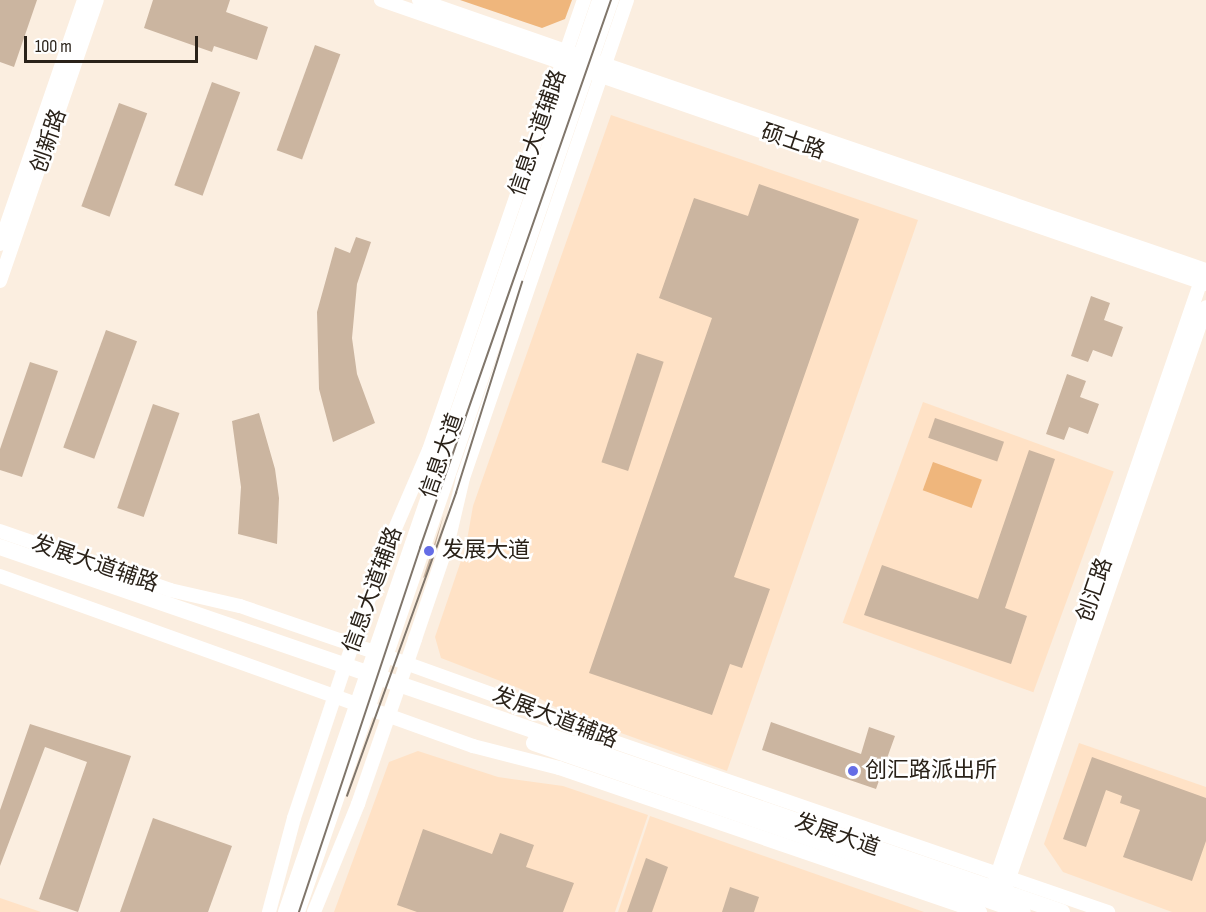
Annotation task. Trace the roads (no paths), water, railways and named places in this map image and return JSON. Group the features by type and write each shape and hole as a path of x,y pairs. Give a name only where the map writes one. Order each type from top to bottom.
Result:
{"main road":[{"name":"发展大道","path":"0,547 371,681 995,897 1062,912"},
{"name":"发展大道","path":"0,559 343,671"},
{"name":"发展大道","path":"995,897 1023,912"}],"street":[{"name":"创新路","path":"0,244 84,0"},
{"name":"创新路","path":"0,281 97,0"},
{"name":"硕士路","path":"381,0 577,61 1205,275"},
{"name":"硕士路","path":"418,0 577,61"},
{"name":"信息大道辅路","path":"269,912 294,818 388,545 429,450 577,61 584,0"},
{"name":"信息大道","path":"285,912 371,681 599,0"},
{"name":"信息大道","path":"577,61 612,0"},
{"name":"信息大道辅路","path":"314,912 407,663 448,543 463,478 627,0"},
{"name":"创汇路","path":"995,897 1205,275"},
{"name":"创汇路","path":"995,897 1206,307"},
{"name":"发展大道辅路","path":"0,531 170,590 240,606 511,700 574,728 995,897"},
{"name":"发展大道辅路","path":"0,576 162,632 232,663 474,746 559,768 995,897 1108,912"},
{"name":"信息大道","path":"298,912 362,707"}],"tram line":[{"path":"299,912 420,548 611,0"},
{"path":"347,796 456,493 522,282"}],"place":[{"name":"发展大道","path":"429,551"},
{"name":"创汇路派出所","path":"853,771"}]}
